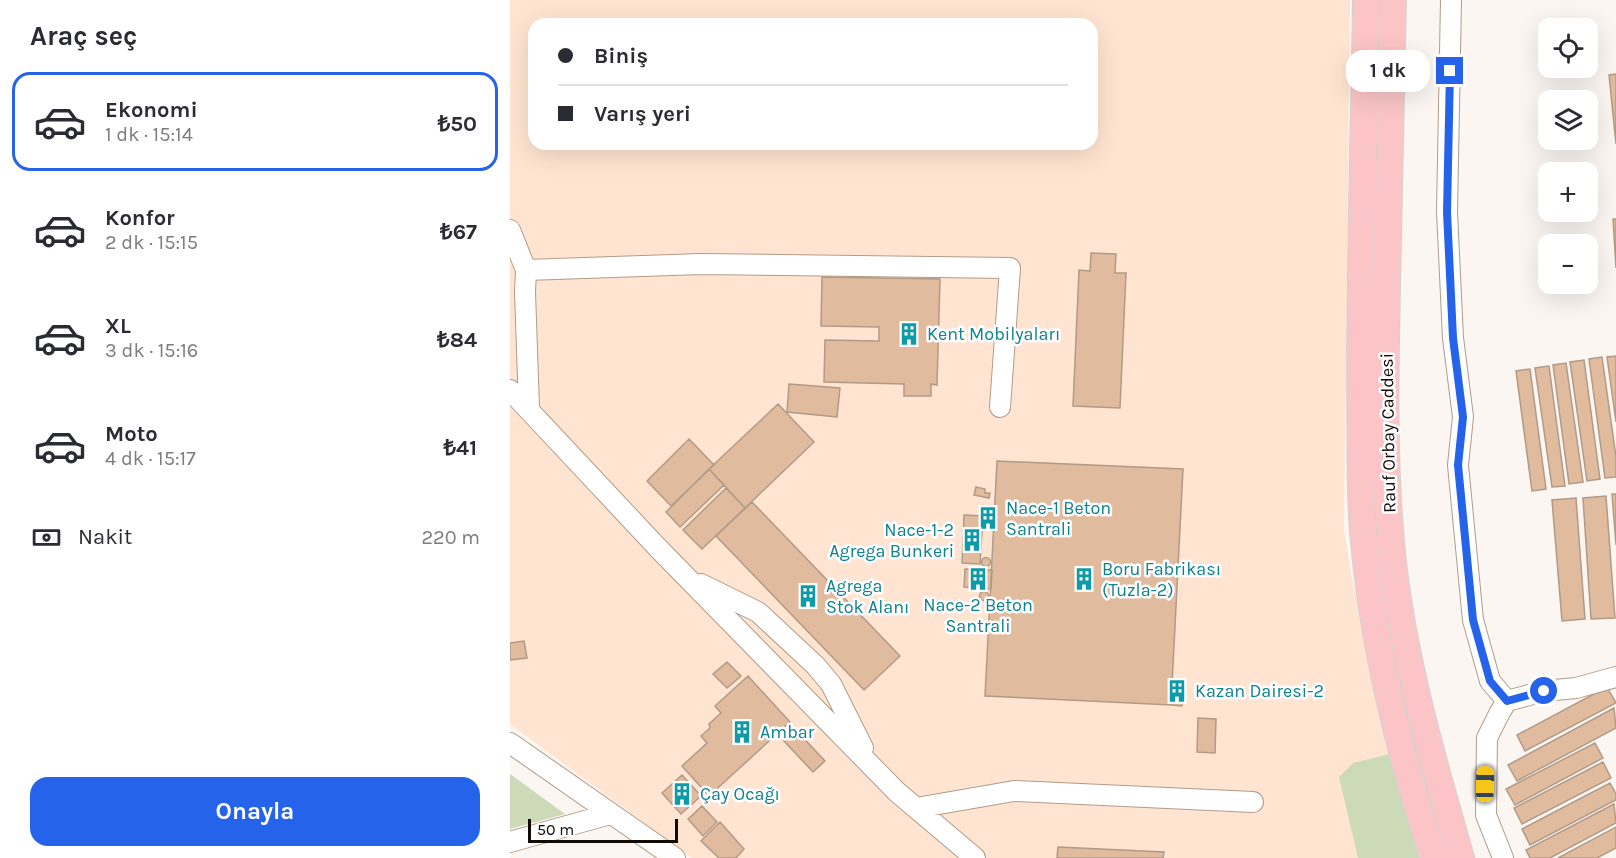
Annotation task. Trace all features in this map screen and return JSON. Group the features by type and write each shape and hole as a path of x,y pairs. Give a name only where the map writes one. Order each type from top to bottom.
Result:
{"main road":[{"name":"Rauf Orbay Caddesi","path":"1366,0 1360,314 1363,529 1371,603 1380,655 1412,785 1434,858"},
{"name":"Rauf Orbay Caddesi","path":"1393,0 1386,357 1390,524 1394,569 1408,655 1438,779 1461,858"}],"street":[{"path":"1451,0 1447,212 1453,338 1463,417 1458,465 1473,620 1490,681 1507,701"},
{"path":"510,230 526,270 529,408"},
{"path":"526,270 701,264 1010,268 1000,407"},
{"path":"510,306 525,292"},
{"path":"510,390 688,578 872,766 916,808 975,858"},
{"path":"688,578 758,612 815,665 831,684 872,766"},
{"path":"1503,858 1486,815 1486,738 1500,712 1507,701 1544,691 1576,688 1616,678"},
{"path":"510,743 675,858"},
{"path":"916,808 1014,791 1253,802"},
{"path":"510,842 610,814"}],"shaded area":[{"path":"510,0 1350,0 1344,530 1390,754 1419,858 692,858 510,724"}],"green space":[{"path":"1379,0 1382,0 1374,445 1450,858 1447,858 1411,731 1395,660 1381,577 1371,480 1371,328"},
{"path":"1390,754 1419,858 1358,858 1339,777 1353,763"},
{"path":"510,774 565,814 510,829"}],"building":[{"path":"1616,74 1616,144 1609,75"},
{"path":"1613,219 1616,219 1616,268"},
{"name":"Kent Mobilyaları","path":"1091,253 1116,254 1115,273 1126,273 1120,408 1073,406 1079,270 1090,271"},
{"name":"Kent Mobilyaları","path":"822,277 940,279 937,385 931,384 931,396 904,396 904,384 824,382 825,340 879,341 879,327 821,326"},
{"path":"1616,356 1616,422 1607,357"},
{"path":"1602,357 1616,457 1616,477 1605,478 1589,359"},
{"path":"1584,360 1600,479 1587,481 1570,362"},
{"path":"1566,363 1583,482 1569,484 1553,365"},
{"path":"1549,366 1565,486 1552,487 1535,368"},
{"path":"1530,369 1546,489 1532,491 1516,371"},
{"path":"789,384 840,388 837,417 787,412"},
{"path":"778,404 814,442 745,508 709,469"},
{"path":"689,439 714,465 671,506 647,481"},
{"name":"Boru Fabrikası (Tuzla-2)","path":"997,461 1183,469 1171,705 985,696"},
{"path":"709,469 724,485 680,527 666,512"},
{"path":"976,487 985,489 985,493 990,493 989,498 974,495"},
{"path":"726,488 745,508 702,549 683,530"},
{"path":"1612,494 1616,494 1616,545"},
{"path":"1606,496 1615,618 1591,619 1583,498"},
{"path":"1576,498 1585,619 1562,621 1552,500"},
{"name":"Agrega Stok Alanı","path":"752,502 900,656 864,690 716,536"},
{"name":"Nace-1-2 Agrega Bunkeri","path":"964,515 983,516 980,564 962,563"},
{"name":"Nace-1 Beton Santrali","path":"988,515 992,519 988,523 984,519"},
{"name":"Nace-2 Beton Santrali","path":"986,558 990,562 986,566 982,562"},
{"name":"Nace-2 Beton Santrali","path":"965,569 992,570 991,589 964,587"},
{"name":"Nace-2 Beton Santrali","path":"984,592 988,596 984,600 980,596"},
{"path":"524,641 527,658 510,660 510,643"},
{"path":"727,662 741,676 727,688 713,674"},
{"name":"Ambar","path":"748,676 790,722 709,796 682,766 707,743 701,736 710,728 709,724 721,713 715,706"},
{"name":"Kazan Dairesi-2","path":"1172,679 1183,680 1182,706 1171,705"},
{"path":"1607,687 1616,703 1525,751 1517,735"},
{"path":"1614,708 1616,728 1517,781 1508,765"},
{"path":"1198,718 1216,719 1215,753 1197,752"},
{"path":"795,729 825,761 813,772 783,740"},
{"path":"1595,743 1603,758 1515,805 1506,789"},
{"path":"1603,762 1611,778 1522,824 1514,808"},
{"name":"Çay Ocağı","path":"682,775 701,796 681,814 662,793"},
{"path":"1610,783 1616,794 1616,800 1530,845 1522,829"},
{"path":"1614,804 1616,823 1550,858 1530,858 1526,850"},
{"path":"702,806 717,822 703,836 688,819"},
{"path":"720,822 744,849 736,858 719,858 701,841"},
{"path":"1616,827 1616,848 1597,858 1558,858"},
{"path":"1058,847 1164,852 1163,858 1057,858"}],"place":[{"name":"Kent Mobilyaları","path":"909,334"},
{"name":"Nace-1 Beton Santrali","path":"988,518"},
{"name":"Nace-1-2 Agrega Bunkeri","path":"972,540"},
{"name":"Nace-2 Beton Santrali","path":"978,579"},
{"name":"Boru Fabrikası (Tuzla-2)","path":"1084,579"},
{"name":"Agrega Stok Alanı","path":"808,596"},
{"name":"Kazan Dairesi-2","path":"1177,691"},
{"name":"Ambar","path":"742,732"},
{"name":"Çay Ocağı","path":"682,794"}],"route":[{"path":"1450,71 1447,212 1453,338 1463,417 1458,465 1473,620 1490,681 1507,701 1544,691"}]}
